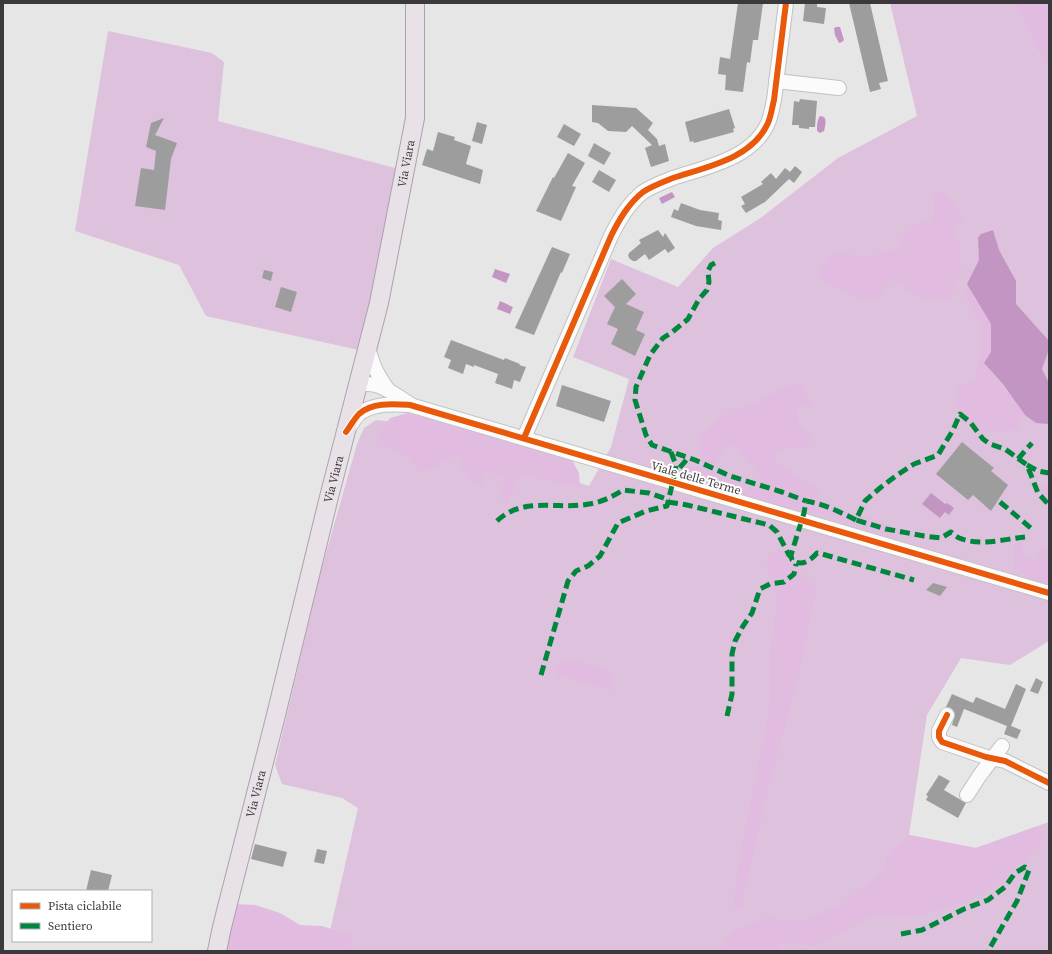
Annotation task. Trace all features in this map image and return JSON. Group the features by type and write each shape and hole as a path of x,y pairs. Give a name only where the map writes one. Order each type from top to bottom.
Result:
{"main road":[{"name":"Via Viara","path":"217,951 379,303 415,118 415,3"}],"street":[{"path":"524,438 621,216 634,200 651,187 728,160 755,142 765,128 771,114 786,3"},
{"path":"776,81 838,88"},
{"name":"Viale delle Terme","path":"368,346 370,358 377,374 388,390"},
{"name":"Viale delle Terme","path":"357,389 363,383 370,384 388,390 410,405"},
{"path":"357,389 373,407"},
{"name":"Viale delle Terme","path":"346,432 359,414 373,407 390,404 410,405 1049,593"},
{"path":"947,715 939,731 939,737 942,742 1004,761 1049,783"},
{"path":"967,795 1002,746"}],"shaded area":[{"path":"890,3 1013,3 1017,8 1049,75 1049,641 1010,665 961,658 927,715 909,835 976,848 1049,822 1049,951 234,951 330,931 358,808 342,798 282,784 275,765 319,578 357,444 364,428 376,420 405,423 589,486 611,447 629,379 573,357 611,259 678,287 713,248 759,219 838,158 917,116"},
{"path":"1013,3 1049,3 1049,75 1017,8"},
{"path":"840,27 844,40 839,43 835,35 834,28"},
{"path":"108,31 212,53 224,62 218,121 410,172 363,351 206,316 179,265 75,231"},
{"path":"820,116 824,117 826,122 824,131 820,133 817,131"},
{"path":"931,191 941,192 955,205 963,220 952,228 960,243 961,277 956,283 951,298 936,302 918,296 891,279 878,299 859,298 820,279 821,265 833,253 867,256 891,251 899,247 903,235 920,222 932,220 935,209"},
{"path":"672,192 675,197 662,204 659,198"},
{"path":"993,230 999,250 1016,281 1016,304 1049,341 1049,349 1042,369 1049,383 1048,424 1036,423 1025,415 1003,384 984,363 991,352 991,324 967,284 979,260 978,238 981,234"},
{"path":"495,269 510,274 506,283 492,277"},
{"path":"967,284 991,324 991,352 984,363 1025,415 1022,417 1017,430 982,432 956,406 958,388 976,378 982,322 971,310 964,292"},
{"path":"500,301 513,307 510,314 497,309"},
{"path":"803,385 811,404 797,408 798,422 814,439 805,447 783,449 775,453 776,463 822,492 820,497 810,498 898,528 898,537 889,536 815,512 778,506 689,479 689,468 694,466 701,467 773,490 801,496 764,485 756,470 740,453 734,444 725,450 715,465 702,461 699,443 702,435 715,422 733,409 752,405 787,386"},
{"path":"408,413 571,458 579,473 580,487 522,475 517,482 507,506 500,493 506,478 486,471 483,486 469,480 456,455 422,473 409,459 376,439 390,418"},
{"path":"1049,484 1049,500 1039,490 1045,485"},
{"path":"931,493 945,504 947,503 954,508 949,515 945,512 940,518 922,504"},
{"path":"1024,540 1021,554 1034,562 1041,548 1049,549 1049,584 1033,580 1014,568 1015,544"},
{"path":"779,548 802,575 817,587 797,683 771,777 741,907 733,907 741,849 770,705 770,649 778,603 767,569 767,558"},
{"path":"573,661 595,666 606,671 613,682 613,690 558,676 552,668 563,662"},
{"path":"1035,827 1047,835 1028,858 1001,882 967,902 923,915 897,917 875,914 815,946 784,942 776,951 719,951 734,931 766,918 807,920 844,903 885,868 888,854 909,835 976,848"},
{"path":"234,904 255,905 280,913 300,925 322,926 350,935 352,950 224,951"}],"building":[{"path":"738,3 763,3 758,40 753,40 750,63 747,62 743,92 725,90 726,75 718,74 720,57 730,59"},
{"path":"805,3 817,3 817,7 826,8 824,24 803,21"},
{"path":"849,3 870,3 888,81 879,83 881,89 870,92"},
{"path":"800,99 817,101 815,127 809,127 809,129 799,128 799,125 792,125 794,101 799,102"},
{"path":"592,105 636,108 653,123 648,130 657,139 659,146 665,144 669,161 651,167 645,148 652,145 632,126 626,132 608,131 598,123 592,122"},
{"path":"729,109 735,128 733,129 734,132 694,143 693,141 690,142 685,122"},
{"path":"164,118 155,135 177,143 171,159 165,210 135,206 141,168 154,170 156,151 146,147 151,123"},
{"path":"477,122 487,125 482,144 472,141"},
{"path":"564,124 581,134 574,146 557,137"},
{"path":"438,132 455,137 454,140 471,146 466,164 483,170 480,184 422,165 427,149 433,151"},
{"path":"594,143 611,153 604,165 588,156"},
{"path":"568,153 585,163 572,186 576,187 561,221 536,211 553,177 554,178"},
{"path":"795,166 802,172 794,183 789,179 765,202 746,213 741,206 745,204 741,197 763,184 761,182 771,173 776,179 785,168 790,172"},
{"path":"599,170 616,180 609,192 592,182"},
{"path":"681,203 700,210 719,213 718,220 722,221 721,230 696,226 671,217 674,209 678,211"},
{"path":"658,230 663,237 665,233 675,248 668,253 665,249 649,260 645,254 636,261 630,259 628,256 629,253 641,243 639,240"},
{"path":"552,247 570,254 534,335 515,328"},
{"path":"264,270 273,272 271,281 262,278"},
{"path":"622,279 636,294 626,304 644,312 636,330 645,334 635,356 611,344 618,329 607,324 615,307 604,296"},
{"path":"281,287 297,292 291,312 275,307"},
{"path":"451,340 504,360 505,358 526,367 520,382 514,380 512,389 495,383 498,374 474,365 474,367 466,364 463,374 448,368 451,360 444,357"},
{"path":"562,385 611,401 604,422 556,406"},
{"path":"962,442 994,468 991,471 1008,485 991,511 973,495 968,500 936,474"},
{"path":"933,583 947,587 940,596 926,590"},
{"path":"1036,678 1043,682 1038,694 1030,691"},
{"path":"1016,684 1026,689 1011,726 1021,730 1017,739 1004,734 1007,726 964,709 957,727 952,725 955,714 951,708 946,707 952,694 973,703 976,697 1005,709"},
{"path":"939,775 950,781 944,790 966,803 958,818 926,800 928,796 926,795"},
{"path":"255,844 287,852 283,867 251,859"},
{"path":"317,849 327,851 324,864 314,862"},
{"path":"91,870 112,875 108,890 86,890"}],"marked path":[{"path":"715,263 711,265 708,271 709,282 707,290 699,299 688,319 663,338 650,355 636,387 635,400 646,435 652,445 695,460 730,476 806,501"},
{"path":"1025,537 977,542 961,539 951,532 941,538 924,536 886,529 856,520 865,501 880,488 914,464 938,455 953,430 960,414 970,422 983,439 990,444 1005,449 1027,465 1038,493 1049,505"},
{"path":"1018,459 1032,443"},
{"path":"671,452 676,465 675,473"},
{"path":"541,675 568,581 576,571 588,566 600,556 618,523 646,511 667,506 675,473 688,458"},
{"path":"1027,465 1038,471 1049,473"},
{"path":"497,521 507,513 529,506 589,504 607,499 623,490 649,493 669,500"},
{"path":"856,520 826,506 806,501 804,513 791,555 792,560 802,563 817,553 914,580"},
{"path":"668,502 687,505 769,525 777,532 791,557"},
{"path":"1000,502 1032,529"},
{"path":"727,716 732,694 732,654 735,641 752,613 760,589 770,584 784,582 794,574 796,564"},
{"path":"901,934 922,930 964,909 988,900 1005,887 1015,873 1025,867 1029,870 1017,901 988,951"}],"cycle path":[{"path":"524,438 611,236 628,207 643,192 650,188 673,178 727,160 751,145 761,135 768,123 774,100 786,3"},
{"path":"346,432 355,418 370,407 397,404 410,405 1049,593"},
{"path":"947,715 939,731 939,737 942,742 986,757 1005,761 1049,783"}]}
